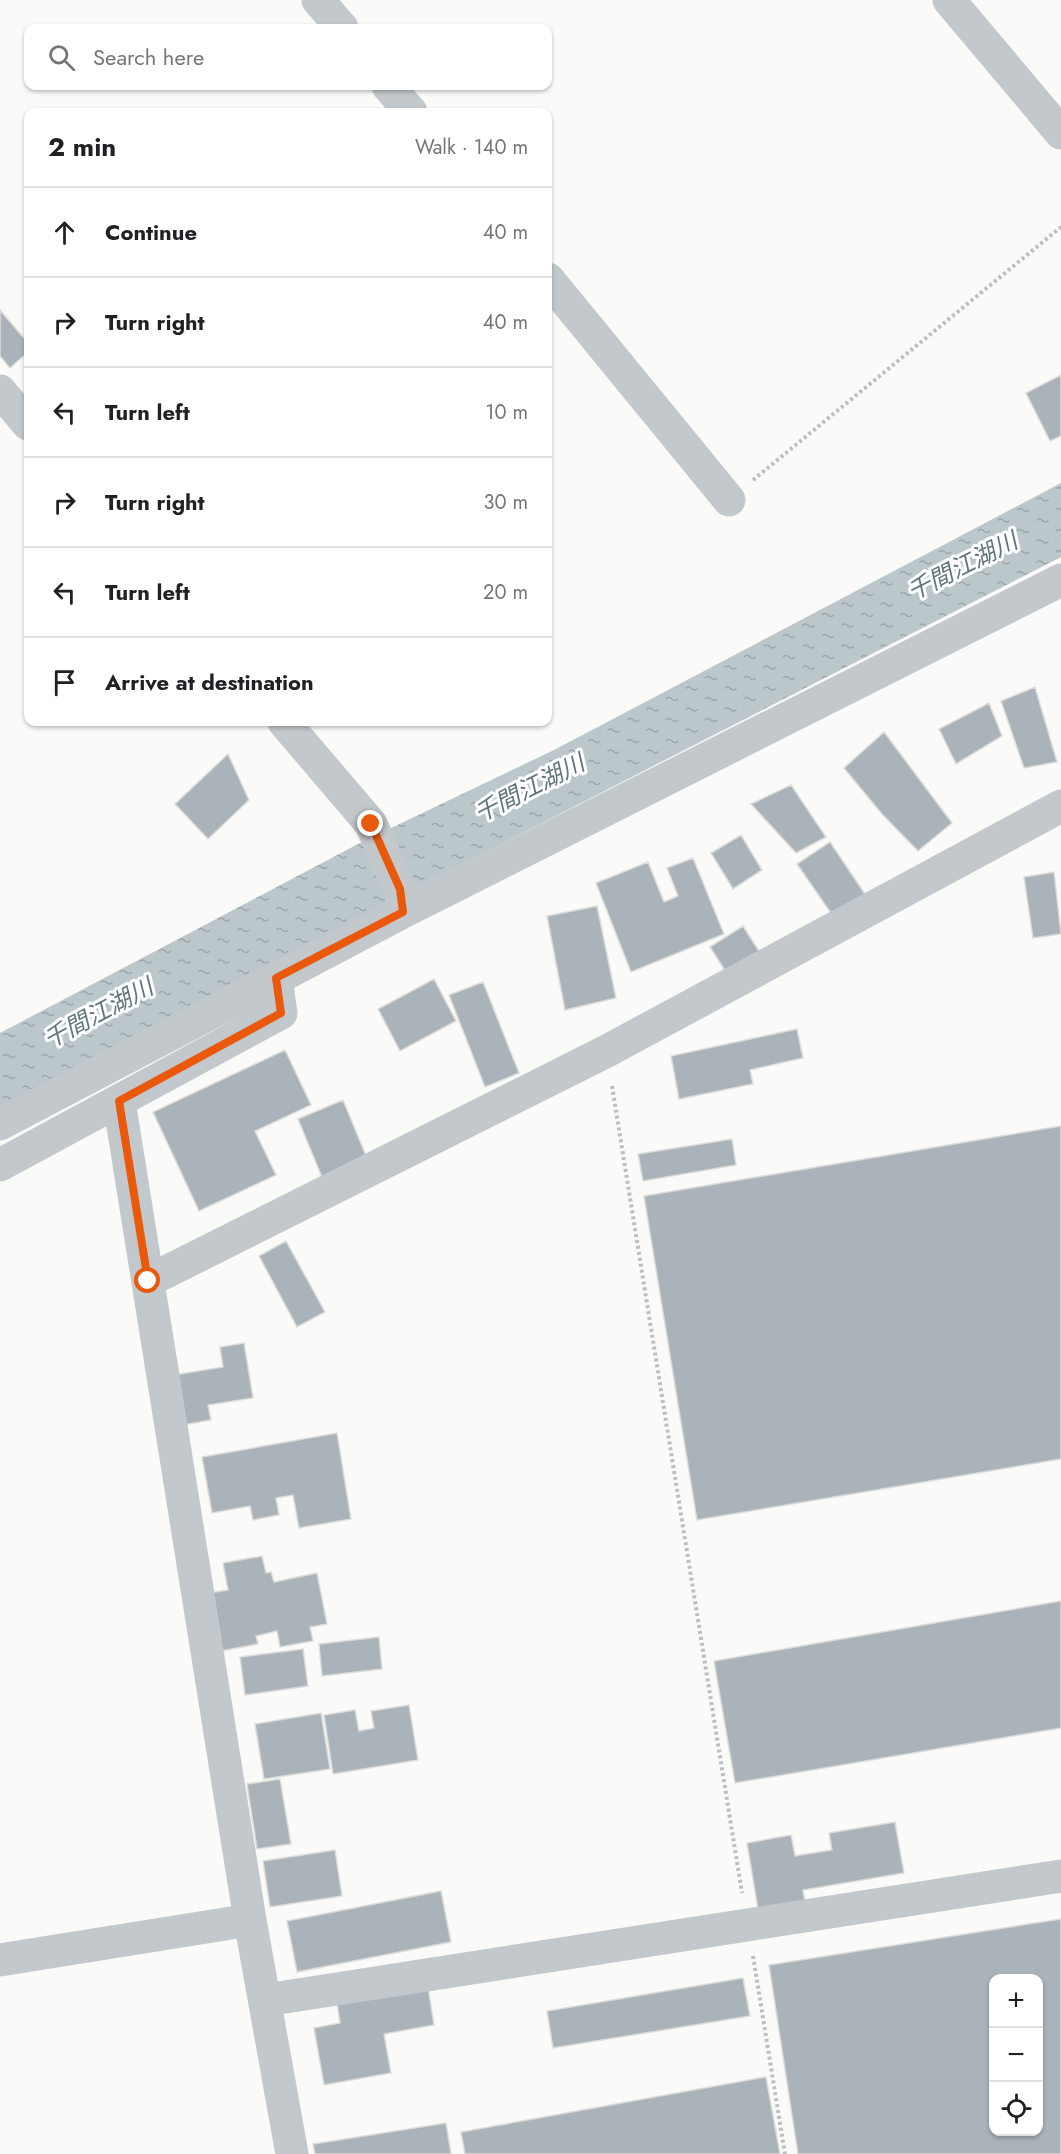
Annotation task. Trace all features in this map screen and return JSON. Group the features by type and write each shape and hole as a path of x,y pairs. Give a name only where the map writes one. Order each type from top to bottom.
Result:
{"street":[{"path":"318,0 339,24"},
{"path":"949,0 1061,133"},
{"path":"392,90 407,108"},
{"path":"552,284 729,500"},
{"path":"0,391 24,419"},
{"path":"0,1124 276,978 402,901 1061,580"},
{"path":"287,726 371,824 402,901"},
{"path":"148,1281 607,1052 1061,806"},
{"path":"0,1165 281,1013 276,978"},
{"path":"119,1101 250,1920 292,2154"},
{"path":"266,2000 1061,1876"},
{"path":"0,1960 250,1920"}],"path":[{"path":"729,500 1061,227"},
{"path":"607,1052 785,2154"}],"water":[{"name":"千間江湖川","path":"1061,483 1061,557 386,903 0,1109 0,1033 360,843 554,750"}],"building":[{"path":"0,310 24,338 24,356 10,368 0,356"},
{"path":"1061,375 1061,436 1050,441 1026,393"},
{"path":"1035,687 1057,762 1024,768 1001,701"},
{"path":"989,703 1002,736 956,764 939,729"},
{"path":"884,732 952,823 918,851 882,814 844,768"},
{"path":"228,754 249,800 208,839 175,804"},
{"path":"791,785 826,837 796,853 751,804"},
{"path":"741,835 762,870 733,889 711,853"},
{"path":"830,842 869,900 835,919 797,864"},
{"path":"693,858 724,934 631,972 596,883 648,862 664,902 678,896 667,868"},
{"path":"1054,872 1061,934 1033,938 1024,877"},
{"path":"597,906 616,998 565,1010 547,916"},
{"path":"743,926 762,956 729,977 710,947"},
{"path":"434,979 456,1021 400,1051 378,1009"},
{"path":"483,982 519,1073 485,1087 449,995"},
{"path":"797,1029 803,1058 750,1070 753,1084 679,1099 671,1056"},
{"path":"285,1050 311,1105 255,1131 276,1175 199,1211 153,1112"},
{"path":"343,1100 369,1163 324,1182 298,1119"},
{"path":"1061,1126 1061,1459 697,1520 644,1196"},
{"path":"732,1139 736,1165 643,1181 638,1154"},
{"path":"286,1241 325,1312 297,1327 259,1256"},
{"path":"244,1343 253,1398 208,1405 211,1420 183,1425 174,1375 223,1367 220,1347"},
{"path":"337,1433 351,1519 299,1528 293,1495 276,1498 279,1515 253,1520 250,1506 212,1513 202,1457"},
{"path":"262,1556 266,1573 271,1572 274,1582 317,1573 327,1624 310,1627 313,1641 280,1647 277,1631 256,1636 258,1644 221,1651 210,1593 228,1590 223,1563"},
{"path":"1061,1601 1061,1728 735,1783 714,1661"},
{"path":"379,1637 382,1669 322,1676 319,1644"},
{"path":"303,1649 308,1686 245,1695 240,1657"},
{"path":"409,1705 418,1760 333,1774 324,1715 355,1710 359,1731 374,1728 371,1711"},
{"path":"321,1713 330,1769 264,1779 255,1724"},
{"path":"280,1779 291,1844 257,1849 247,1784"},
{"path":"895,1822 904,1873 803,1890 805,1902 758,1909 747,1843 791,1835 795,1856 832,1850 829,1833"},
{"path":"335,1850 342,1896 270,1907 263,1861"},
{"path":"441,1891 451,1942 297,1972 287,1921"},
{"path":"1061,1919 1061,2154 798,2154 769,1965"},
{"path":"743,1978 750,2016 553,2048 547,2011"},
{"path":"427,1981 434,2025 384,2034 391,2073 324,2085 314,2028 340,2023 336,1997"},
{"path":"766,2077 780,2154 465,2154 461,2132"},
{"path":"446,2123 451,2154 315,2154 313,2144"}],"route":[{"path":"148,1281 119,1101 281,1013 276,978 403,912 400,889 371,824"}]}
